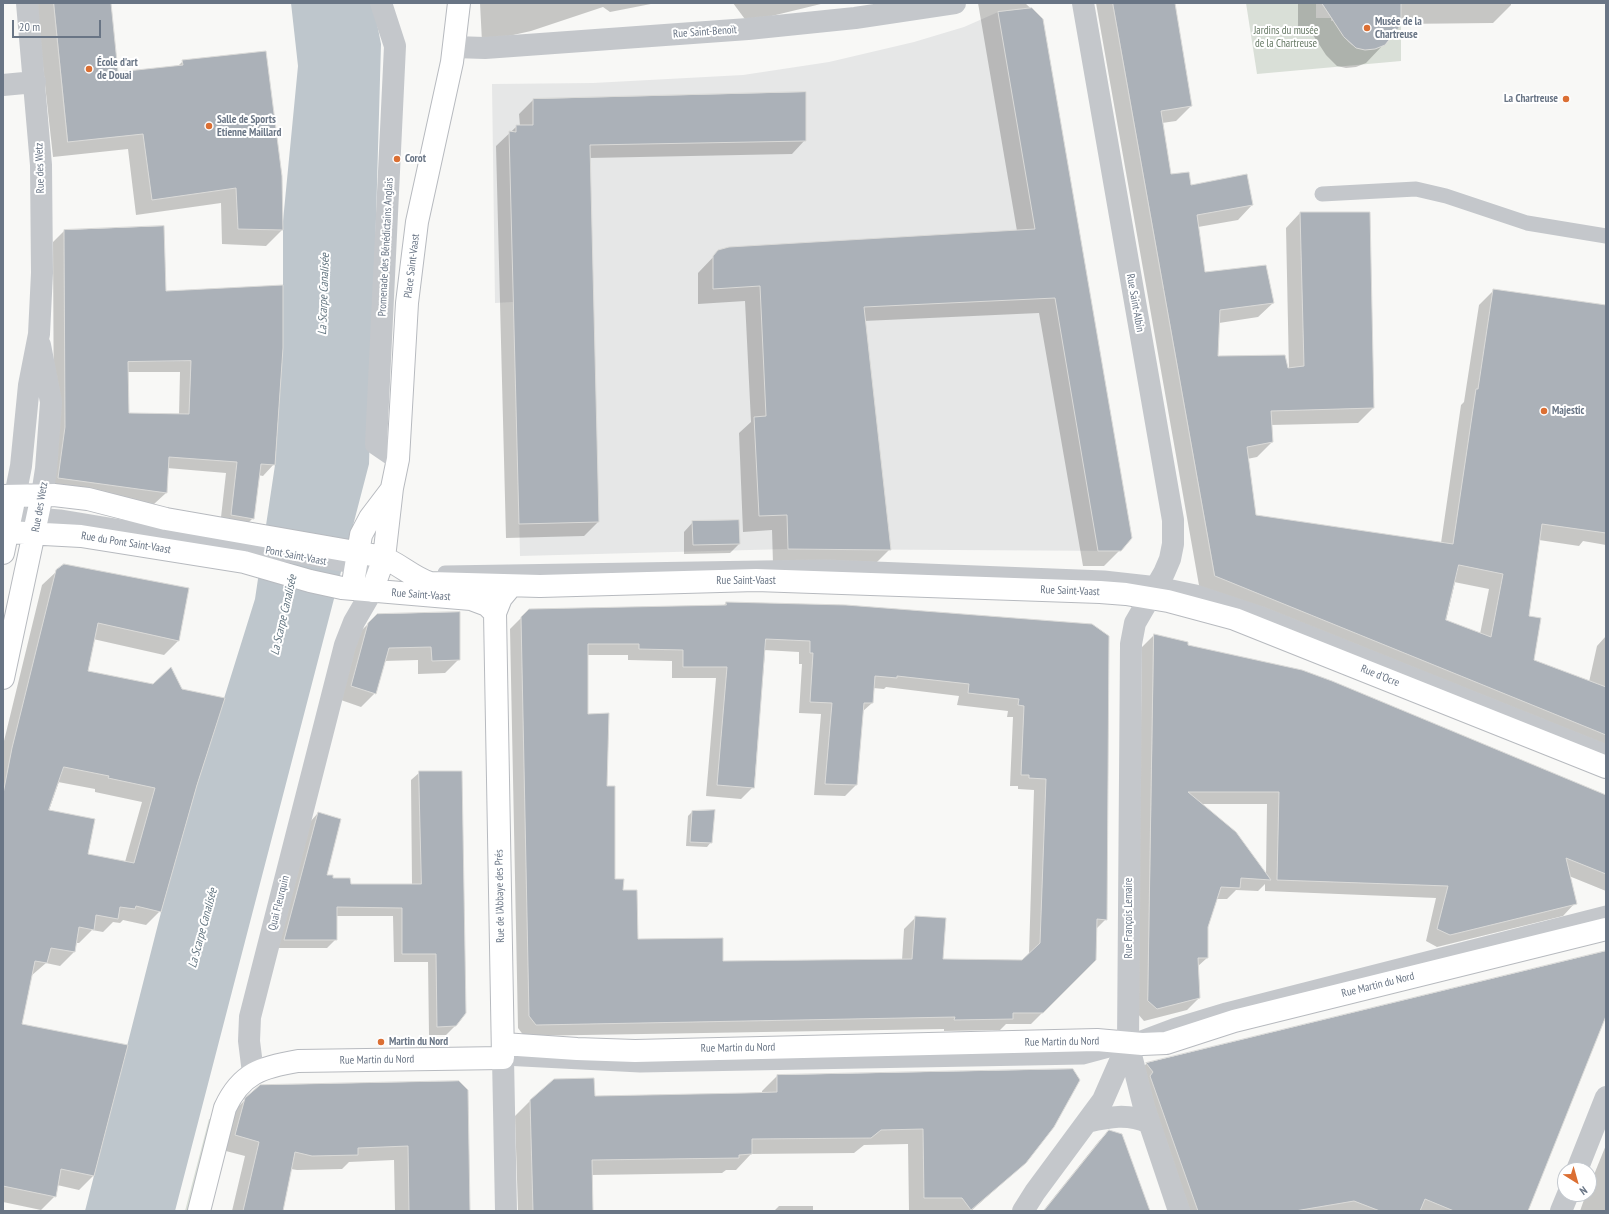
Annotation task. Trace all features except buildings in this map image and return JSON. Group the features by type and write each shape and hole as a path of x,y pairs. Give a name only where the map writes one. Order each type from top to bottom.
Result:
{"street":[{"name":"Rue des Wetz","path":"7,518 21,466 29,385 39,334 42,273 41,165 27,3"},
{"name":"Promenade des Bénédictains Anglais","path":"381,3 395,46 376,444 398,459"},
{"name":"Place Saint-Vaast","path":"355,589 383,564 392,488 398,459 407,303 413,246 454,47 459,3"},
{"name":"Rue Saint-Benoït","path":"454,47 485,48 748,29 855,18 955,3"},
{"name":"Rue Saint-Albin","path":"1083,3 1173,520 1173,544 1164,573 1154,591"},
{"path":"3,85 35,82"},
{"name":"Rue des Wetz","path":"3,678 39,514 46,469 51,402 39,334"},
{"name":"Place Saint-Vaast","path":"355,589 353,559 361,535 365,526 392,488"},
{"name":"Rue du Pont Saint-Vaast","path":"7,518 39,514 66,496 88,499 166,519 246,547"},
{"path":"7,518 39,514"},
{"name":"Rue du Pont Saint-Vaast","path":"39,514 81,536 246,547"},
{"name":"Pont Saint-Vaast","path":"246,547 353,559"},
{"name":"Pont Saint-Vaast","path":"246,547 310,581 355,589"},
{"name":"Rue Saint-Vaast","path":"353,559 383,564 404,571 430,584 511,586 756,580 1100,592 1154,591"},
{"name":"Rue de l'Abbaye des Prés","path":"506,1211 495,613 502,598 511,586"},
{"name":"Rue Saint-Vaast","path":"355,589 471,599 487,605 495,613"},
{"name":"Quai Fleurquin","path":"253,1073 249,1041 250,1017 345,645 354,622 355,589"},
{"name":"Rue d'Ocre","path":"1154,591 1190,606 1235,619 1606,767"},
{"name":"Rue François Lemaire","path":"1023,1211 1035,1192 1102,1100 1128,1043 1131,644 1135,623 1154,591"},
{"name":"Rue Martin du Nord","path":"253,1073 281,1064 298,1061 503,1051 635,1051 1090,1040 1128,1043 1166,1043 1234,1021 1606,929"},
{"path":"1128,1043 1149,1124 1179,1211"},
{"path":"199,1211 226,1108 231,1095 239,1085 253,1073"},
{"path":"1580,1162 1606,1097"},
{"path":"1087,1122 1107,1117 1128,1116 1149,1124"}],"lane":[{"path":"1322,194 1416,189 1446,196 1527,223 1606,236"},
{"path":"404,571 446,573 824,567 1104,578 1154,591 1217,598 1252,610 1606,752"},
{"path":"1128,1043 1173,1026 1226,1010 1606,913"}],"shaded area":[{"path":"1032,8 1043,19 1132,538 1121,551 788,549 520,556 514,302 495,303 492,84 593,83 743,75 829,62 914,42 964,27 998,12"}],"green space":[{"name":"Jardins du musée de la Chartreuse","path":"1246,3 1316,3 1316,18 1331,18 1331,21 1339,20 1345,38 1358,48 1364,49 1373,49 1386,44 1401,24 1401,61 1257,74"},
{"path":"209,1119 215,1120 191,1211 185,1211"}],"water":[{"name":"La Scarpe Canalisée","path":"291,3 373,3 381,44 369,464 175,1211 85,1211 168,885 197,785 255,599 275,465 283,343 283,221 298,66"}],"place":[{"name":"Musée de la Chartreuse","path":"1367,28"},
{"name":"École d'art de Douai","path":"89,69"},
{"name":"La Chartreuse","path":"1566,99"},
{"name":"Salle de Sports Etienne Maillard","path":"209,126"},
{"name":"Corot","path":"397,159"},
{"name":"Majestic","path":"1544,411"},
{"name":"Martin du Nord","path":"381,1042"}]}
